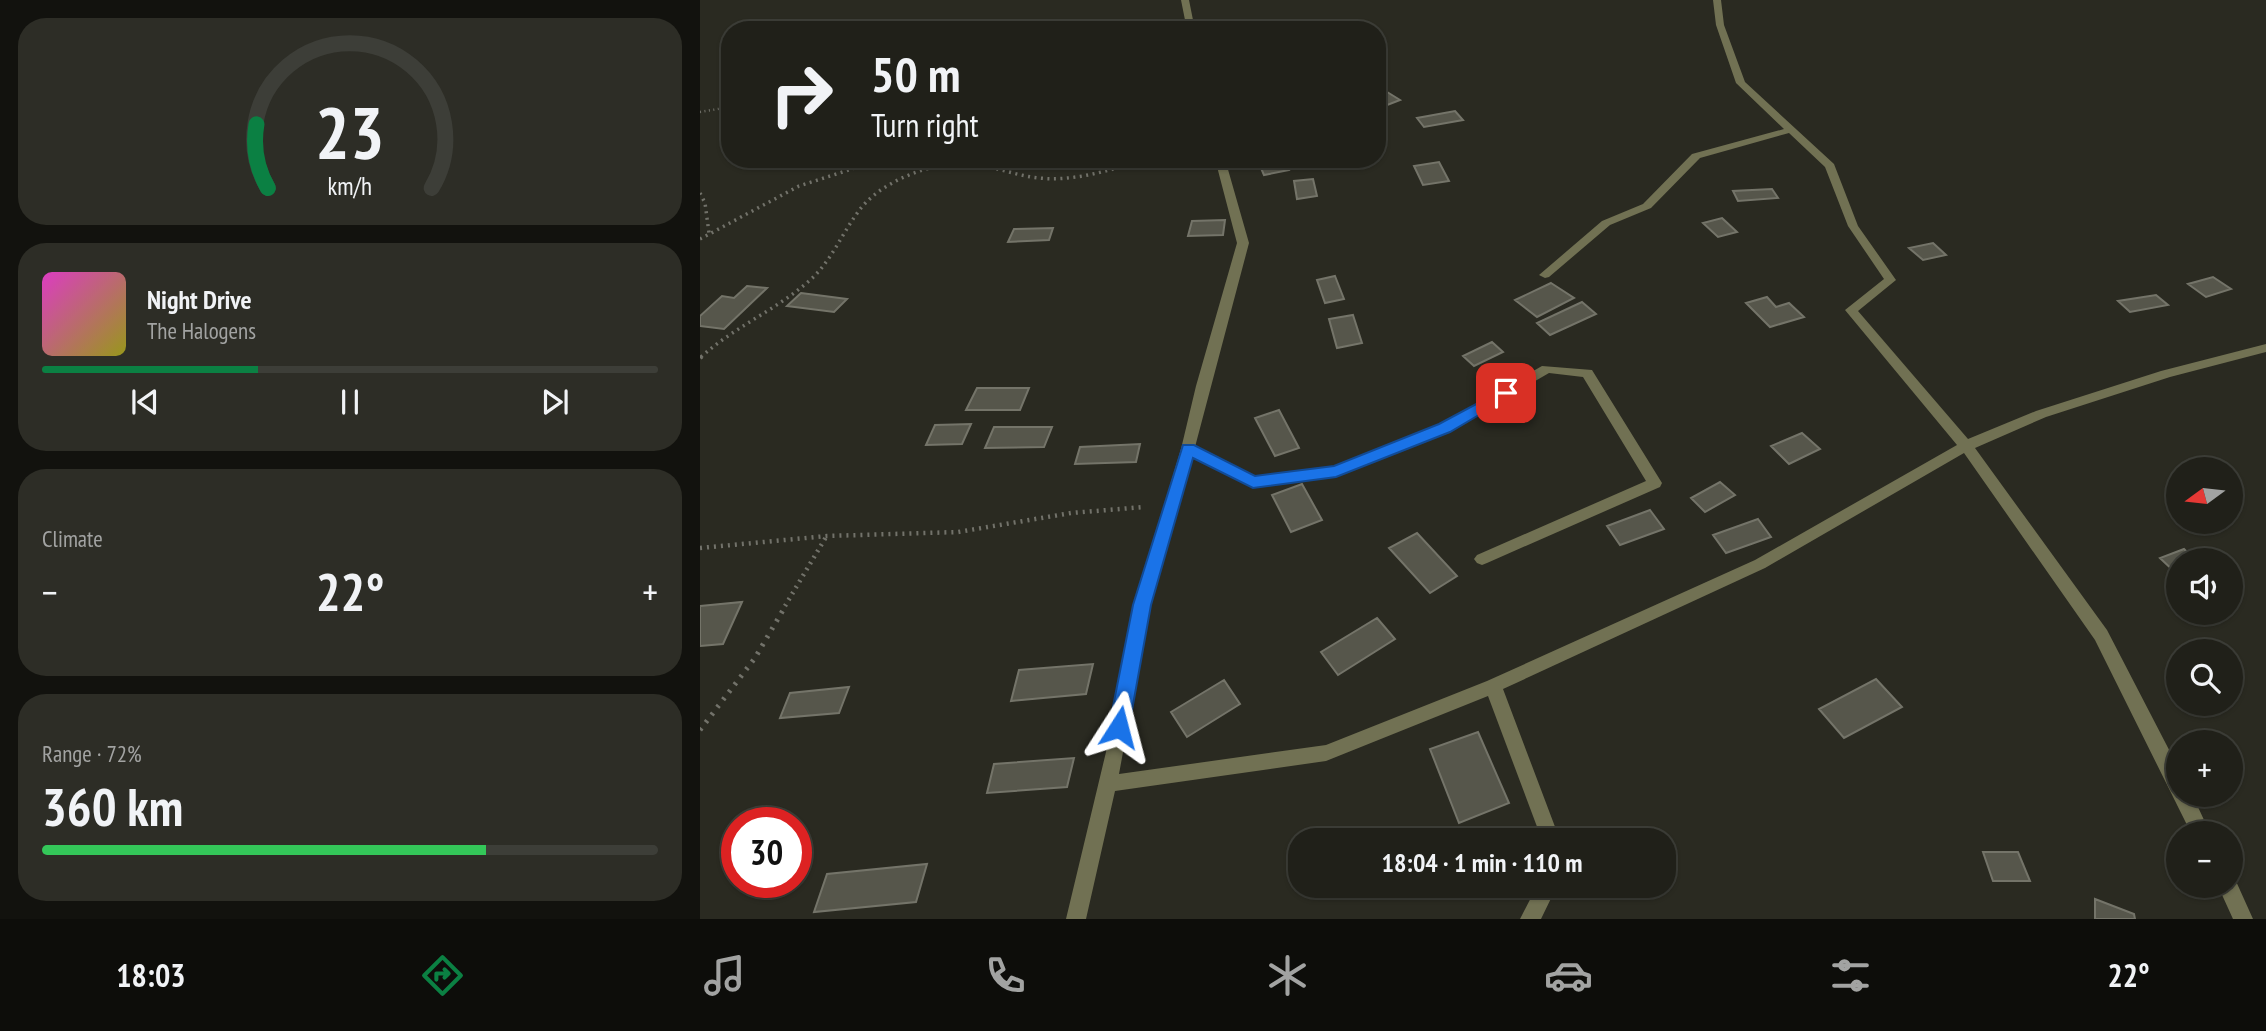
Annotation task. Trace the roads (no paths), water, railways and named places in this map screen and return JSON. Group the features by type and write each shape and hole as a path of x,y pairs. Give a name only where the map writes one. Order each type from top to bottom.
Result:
{"street":[{"path":"1185,0 1189,21"},
{"path":"1717,0 1720,25 1741,83 1830,166 1853,226 1890,280 1851,310 1966,446 2101,635 2166,762"},
{"path":"1545,275 1606,223 1647,206 1696,156 1791,130"},
{"path":"1076,919 1107,784 1142,605 1188,449 1202,386 1243,243 1222,168"},
{"path":"1107,784 1326,754 1493,686 1760,564 1966,446 2041,414 2166,374 2266,348"},
{"path":"1188,449 1253,482 1336,471 1444,428 1547,369 1587,373 1655,483 1482,559"},
{"path":"1493,686 1546,828"},
{"path":"1530,919 1541,898"},
{"path":"2233,898 2243,919"}]}
